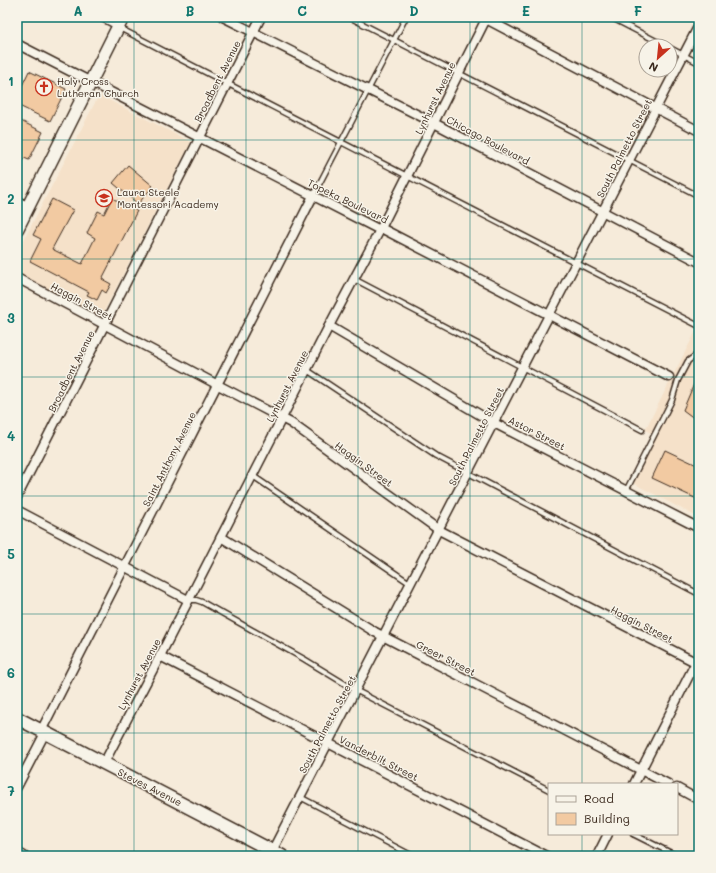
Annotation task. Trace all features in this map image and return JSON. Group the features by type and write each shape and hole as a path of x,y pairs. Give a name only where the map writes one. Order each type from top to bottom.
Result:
{"street":[{"name":"Chicago Boulevard","path":"223,17 434,123 699,262"},
{"name":"Broadbent Avenue","path":"17,497 106,324 260,17"},
{"path":"484,18 699,131"},
{"name":"Lynhurst Avenue","path":"104,763 381,228 459,73 484,18"},
{"path":"17,229 120,22"},
{"name":"South Palmetto Street","path":"274,854 300,797 699,25"},
{"name":"Topeka Boulevard","path":"17,44 378,229 381,228 669,377"},
{"name":"Saint Anthony Avenue","path":"17,787 125,567 313,196"},
{"path":"17,201 29,207"},
{"name":"Haggin Street","path":"17,278 291,423 439,530 698,661"},
{"name":"Astor Street","path":"329,326 494,423 699,528"},
{"path":"17,510 188,600"},
{"name":"Greer Street","path":"221,537 384,637 666,783"},
{"name":"Vanderbilt Street","path":"160,656 546,856"},
{"path":"634,783 698,661"},
{"name":"Steves Avenue","path":"17,718 274,854"},
{"path":"678,789 699,800"},
{"path":"597,856 608,835"},
{"path":"17,852 24,856"}],"lane":[{"path":"98,17 120,22 227,84 699,326"},
{"path":"349,17 699,196"},
{"path":"313,196 406,17"},
{"path":"610,17 651,38"},
{"path":"678,52 699,63"},
{"path":"354,279 642,430"},
{"path":"626,491 672,400 678,380 688,361 699,353"},
{"path":"307,370 436,456 699,594"},
{"path":"253,476 411,584"},
{"path":"188,600 202,602 304,659 355,690 548,789"},
{"path":"300,797 413,856"},
{"path":"635,835 676,856"}],"shaded area":[{"name":"Laura Steele Montessori Academy","path":"99,95 191,142 101,317 17,273 17,253"},
{"path":"699,325 699,518 631,482 655,435 645,430"}],"building":[{"path":"29,71 66,89 50,121 17,105 17,91 19,92"},
{"path":"17,119 43,132 29,160 24,158 17,171"},
{"path":"128,165 153,186 138,204 113,183"},
{"path":"112,198 137,211 102,279 111,284 106,293 102,290 97,300 87,295 89,292 30,261 41,239 33,235 52,199 73,210 52,249 82,264 95,238 87,233 98,211 104,214"},
{"path":"699,372 699,422 683,410"},
{"path":"665,450 699,466 699,500 652,478"}],"place":[{"name":"Holy Cross Lutheran Church","path":"44,87"},
{"name":"Laura Steele Montessori Academy","path":"104,198"}]}
